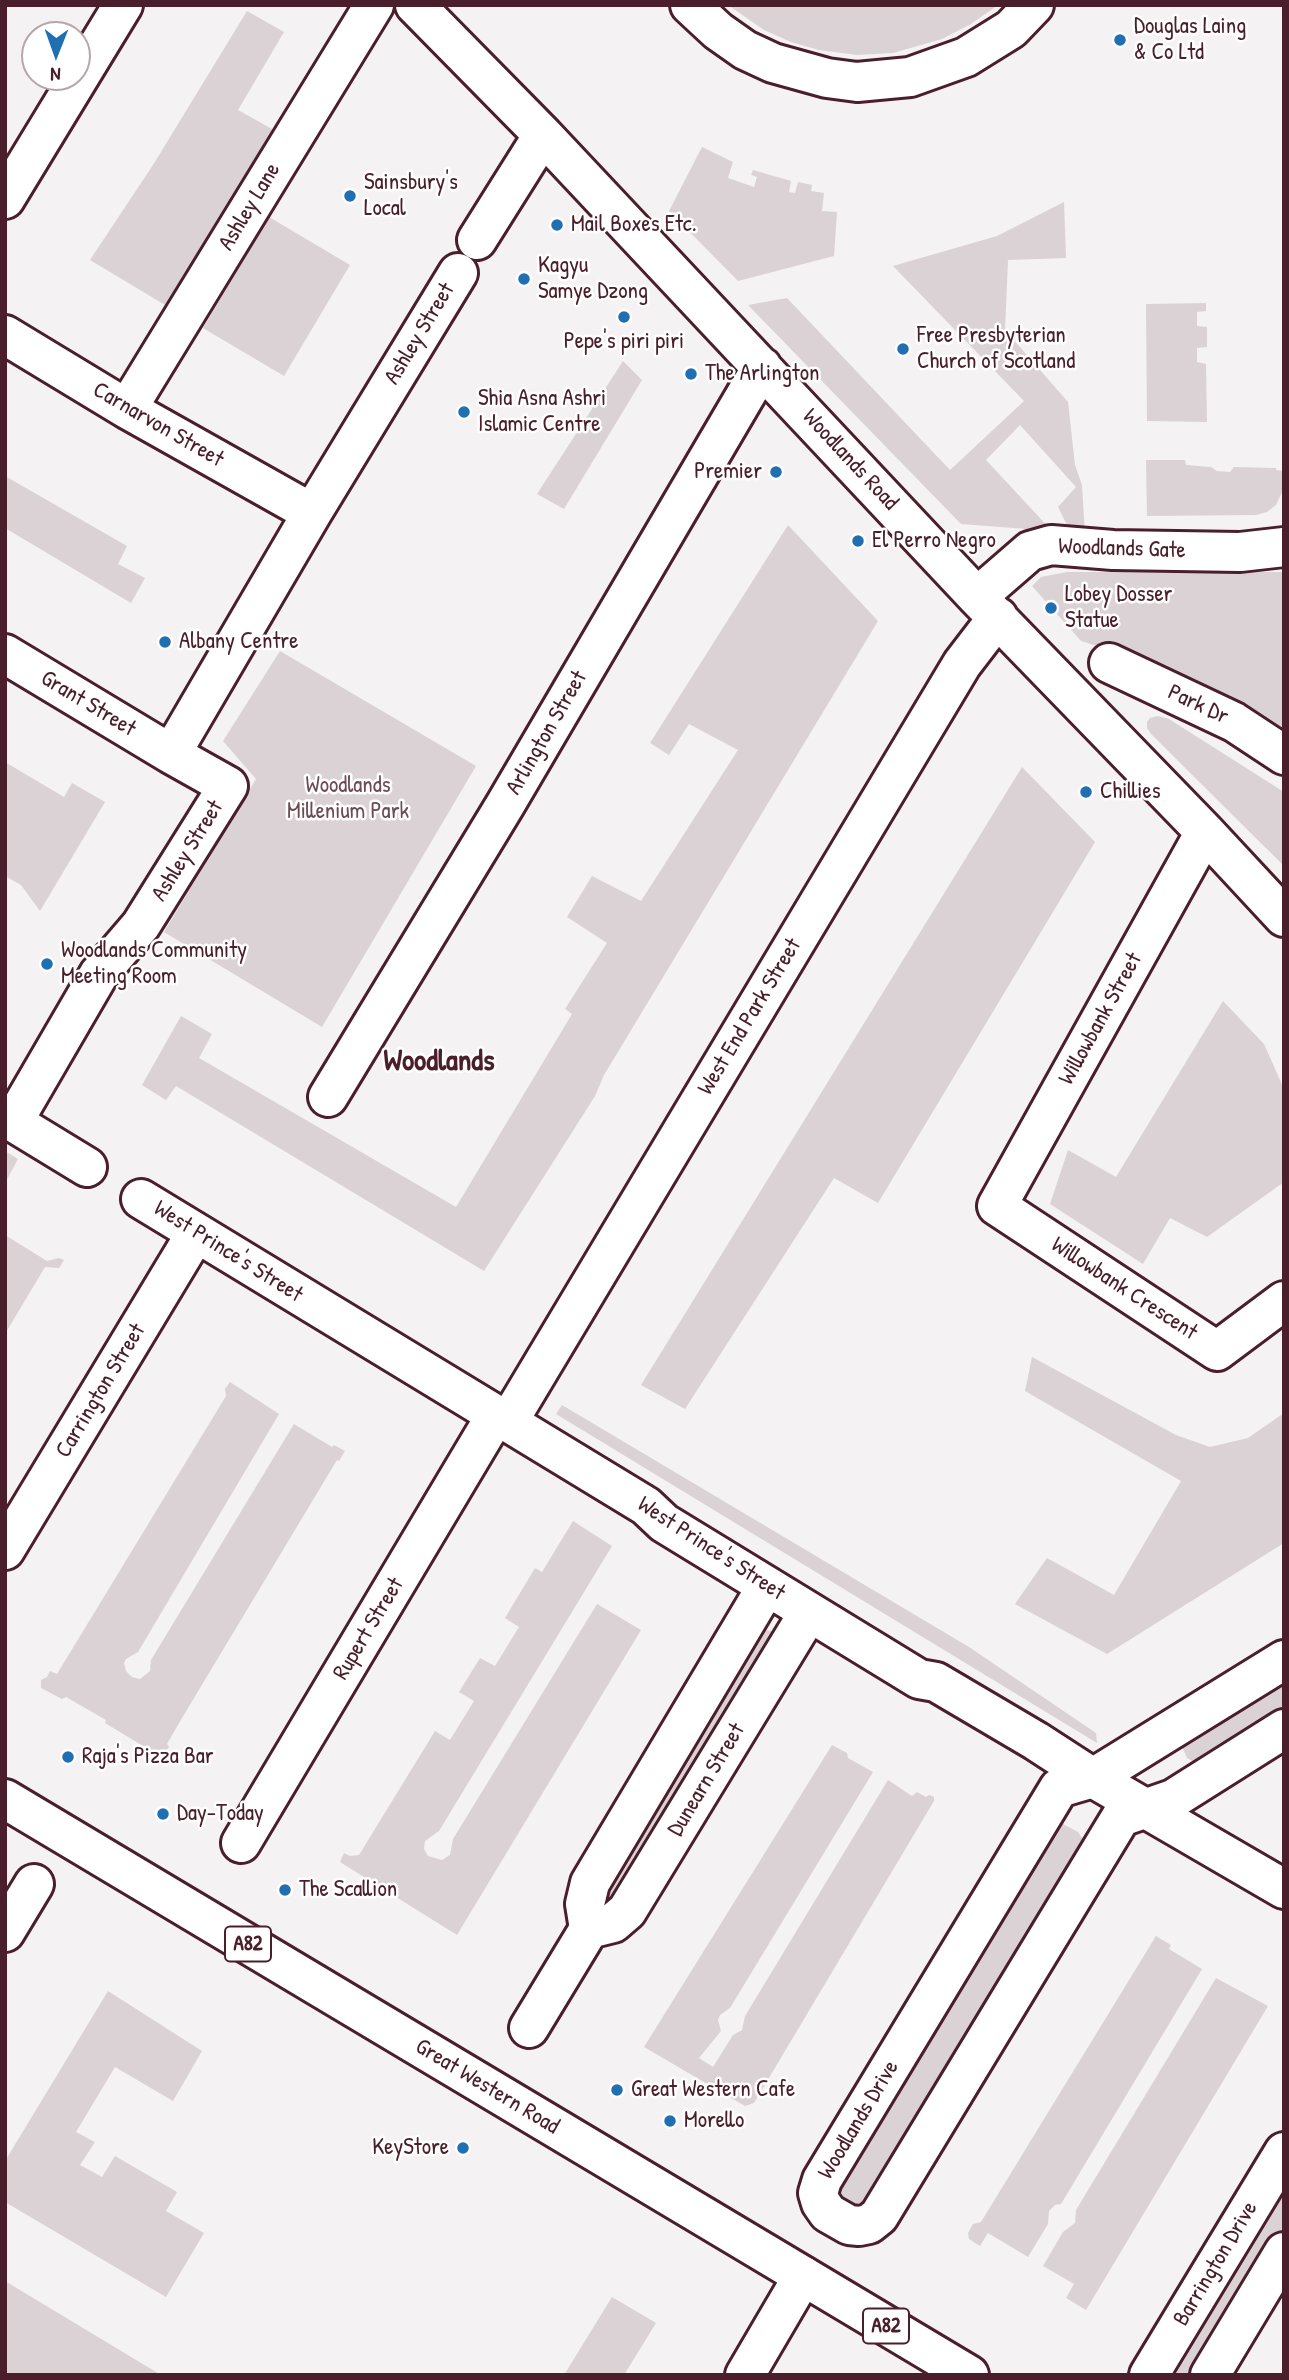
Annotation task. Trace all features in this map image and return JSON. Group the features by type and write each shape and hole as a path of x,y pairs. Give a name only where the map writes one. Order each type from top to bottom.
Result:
{"street":[{"path":"5,199 123,5"},
{"name":"Ashley Lane","path":"127,409 374,5"},
{"name":"Woodlands Road","path":"415,5 543,135 1284,917"},
{"path":"690,5 718,31 745,50 773,63 827,78 857,82 910,77 966,57 1011,29 1034,5"},
{"path":"477,240 543,135"},
{"name":"Ashley Street","path":"9,1120 99,974 141,925 228,786 171,754 312,513 458,273"},
{"name":"Carnarvon Street","path":"5,335 127,409 312,513"},
{"name":"Arlington Street","path":"328,1097 505,805 762,367"},
{"name":"Woodlands Gate","path":"988,607 1030,551 1051,545 1112,550 1240,552 1284,547"},
{"name":"West End Park Street","path":"502,1418 962,664 988,607"},
{"name":"Grant Street","path":"5,654 171,754"},
{"name":"Park Dr","path":"1109,663 1234,722 1284,755"},
{"name":"Willowbank Street","path":"997,1206 1205,832"},
{"path":"9,1120 87,1167"},
{"name":"West Prince's Street","path":"141,1199 646,1506 663,1523 919,1679 936,1682 1093,1778 1284,1889"},
{"name":"Willowbank Crescent","path":"997,1206 1217,1351 1284,1301"},
{"name":"Carrington Street","path":"5,1550 196,1233"},
{"name":"Rupert Street","path":"241,1843 502,1418"},
{"name":"Dunearn Street","path":"767,1586 590,1883 585,1904 589,1929 613,1923 627,1911 809,1612"},
{"name":"Woodlands Drive","path":"1284,1660 1093,1778 1059,1788 822,2180 818,2193 828,2213 849,2225 859,2226 869,2224 879,2216 1121,1817 1173,1799 1284,1729"},
{"name":"Great Western Road","path":"5,1799 969,2375"},
{"path":"5,1932 34,1884"},
{"path":"529,2028 589,1929"},
{"name":"Barrington Drive","path":"1149,2375 1284,2152"},
{"path":"1210,2375 1284,2252"},
{"path":"745,2375 803,2276"}],"green space":[{"path":"728,5 998,5 971,24 942,39 893,53 857,55 819,50 791,42 764,30"},
{"path":"247,11 284,32 238,110 281,134 175,311 90,260 153,165"},
{"path":"702,147 733,162 728,178 754,187 757,177 751,175 753,170 791,181 789,192 795,193 798,182 812,185 811,191 824,193 822,211 837,212 834,256 738,281 669,211"},
{"path":"1064,202 1066,258 1008,260 1005,330 1068,402 1075,465 1082,485 1085,535 1072,535 1058,507 1076,487 1020,425 986,460 1052,531 961,524 748,305 787,298 950,470 1024,401 893,266 997,236"},
{"path":"269,217 350,265 284,376 203,328"},
{"path":"1206,303 1206,311 1197,312 1197,326 1207,327 1207,347 1197,348 1197,362 1206,364 1207,422 1147,421 1146,304"},
{"path":"623,361 642,380 564,509 537,494"},
{"path":"1146,460 1185,460 1186,465 1230,472 1234,467 1276,468 1284,471 1284,488 1276,505 1267,512 1256,515 1147,516"},
{"path":"5,476 127,546 118,564 145,578 131,603 5,528"},
{"path":"788,525 878,621 604,1075 595,1096 484,1271 176,1086 166,1100 142,1085 181,1016 212,1034 199,1058 456,1207 572,1014 565,1009 607,943 567,917 592,876 641,901 738,750 689,724 669,755 650,743"},
{"path":"1067,572 1284,572 1284,732 1100,647 1081,641 1032,586 1041,577"},
{"name":"Woodlands Millenium Park","path":"280,651 476,766 322,1027 164,932 256,779 223,741"},
{"path":"1158,716 1169,719 1284,792 1284,866 1151,734 1147,722"},
{"path":"5,762 64,797 72,783 105,802 40,911 21,885 5,876"},
{"path":"1022,767 1095,842 878,1203 834,1178 685,1409 641,1385"},
{"path":"1223,1001 1264,1044 1284,1089 1284,1182 1207,1237 1170,1218 1143,1264 1050,1204 1068,1150 1116,1177"},
{"path":"5,1151 18,1159 5,1183"},
{"path":"5,1235 47,1261 59,1258 64,1260 59,1268 45,1267 5,1334"},
{"path":"1032,1357 1176,1435 1210,1447 1248,1438 1284,1413 1284,1543 1107,1654 1015,1604 1047,1558 1114,1595 1181,1481 1025,1391"},
{"path":"230,1382 279,1414 138,1652 126,1659 126,1671 132,1677 140,1679 150,1671 151,1660 294,1424 332,1447 334,1445 345,1451 339,1461 337,1460 182,1718 167,1744 169,1747 158,1755 66,1697 62,1699 41,1688 41,1680 47,1677 50,1671 57,1674 226,1396 225,1389"},
{"path":"562,1405 969,1647 1096,1733 1097,1743 556,1414"},
{"path":"573,1521 612,1546 439,1831 425,1841 424,1849 428,1856 442,1860 450,1855 453,1839 597,1604 641,1630 457,1935 340,1862 344,1853 350,1856 359,1855 435,1731 450,1740 474,1701 459,1692 480,1658 495,1666 519,1627 505,1618 535,1568 542,1572"},
{"path":"762,1630 773,1631 778,1636 615,1902 610,1900 603,1890"},
{"path":"1284,1670 1284,1720 1201,1766 1187,1758 1180,1742"},
{"path":"832,1745 873,1772 730,2008 720,2015 718,2020 721,2031 699,2058 713,2067 733,2035 742,2030 745,2016 888,1780 912,1796 917,1792 926,1797 934,1797 934,1801 754,2103 745,2106 644,2047"},
{"path":"1063,1824 1078,1832 1082,1838 1082,1846 866,2205 846,2211 832,2184 1053,1825"},
{"path":"1156,1936 1171,1945 1169,1949 1202,1969 1061,2204 1055,2205 1049,2211 1048,2224 1028,2257 988,2233 980,2246 969,2239 968,2233 973,2224 981,2222"},
{"path":"1216,1978 1268,2006 1086,2310 1066,2298 1074,2284 1043,2266 1063,2232 1075,2223 1076,2210"},
{"path":"108,1991 202,2051 173,2101 115,2067 76,2132 95,2142 80,2165 102,2177 115,2156 177,2192 166,2211 204,2233 166,2297 5,2202 5,2161"},
{"path":"1284,2172 1284,2232 1197,2375 1161,2375"},
{"path":"5,2281 161,2375 5,2375"},
{"path":"612,2297 656,2323 624,2375 564,2375"}],"place":[{"name":"Douglas Laing & Co Ltd","path":"1120,40"},
{"name":"Sainsbury's Local","path":"350,196"},
{"name":"Mail Boxes Etc.","path":"557,225"},
{"name":"Kagyu Samye Dzong","path":"524,279"},
{"name":"Pepe's piri piri","path":"624,317"},
{"name":"Free Presbyterian Church of Scotland","path":"903,349"},
{"name":"The Arlington","path":"691,374"},
{"name":"Shia Asna Ashri Islamic Centre","path":"464,412"},
{"name":"Premier","path":"776,472"},
{"name":"El Perro Negro","path":"858,541"},
{"name":"Lobey Dosser Statue","path":"1051,608"},
{"name":"Albany Centre","path":"165,642"},
{"name":"Chillies","path":"1086,792"},
{"name":"Woodlands Community Meeting Room","path":"47,964"},
{"name":"Raja's Pizza Bar","path":"68,1757"},
{"name":"Day-Today","path":"163,1814"},
{"name":"The Scallion","path":"285,1890"},
{"name":"Great Western Cafe","path":"617,2090"},
{"name":"Morello","path":"670,2121"},
{"name":"KeyStore","path":"463,2148"}],"district":[{"name":"Woodlands","path":"439,1062"}]}
